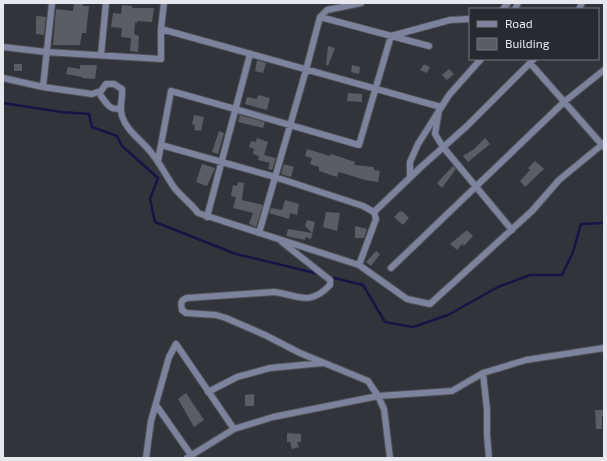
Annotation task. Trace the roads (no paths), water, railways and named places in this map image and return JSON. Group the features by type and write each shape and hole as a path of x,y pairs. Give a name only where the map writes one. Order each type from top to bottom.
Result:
{"street":[{"path":"43,87 52,3"},
{"path":"101,55 106,3"},
{"path":"3,47 46,52 161,59 161,29 164,3"},
{"path":"259,233 320,17 327,10 361,3"},
{"path":"320,17 429,46"},
{"path":"391,36 450,20 469,20"},
{"path":"161,29 440,108"},
{"path":"158,161 171,91 235,108 359,145 391,36"},
{"path":"207,217 250,54"},
{"path":"410,177 410,162 418,144 448,95 481,60"},
{"path":"3,78 43,87 92,94 101,91 106,84 114,84 122,89 123,96 120,103 122,117 126,126 158,161 173,187 193,205 198,213 359,265 407,299 430,304 532,212 559,180 603,145 564,102 532,61 467,126 410,177 374,212"},
{"path":"391,268 564,102 604,70"},
{"path":"101,96 110,107 116,109 121,108"},
{"path":"440,108 435,134 443,147 512,230"},
{"path":"161,145 275,177 363,206 374,212 376,219 359,265"},
{"path":"279,239 330,280 330,285 322,293 313,297 301,299 283,293 274,292 187,298 181,302 182,310 186,313 216,315 226,318 265,334 300,353 368,381 384,408 390,458"},
{"path":"146,458 151,422 169,357 176,344 234,429"},
{"path":"156,405 189,457 234,429 273,417 378,396 452,391 482,373 526,360 604,348"},
{"path":"208,392 237,377 270,368 324,363"},
{"path":"482,373 487,410 489,458"}],"waterway":[{"path":"3,103 61,112 89,114 92,127 117,136 122,146 158,178 150,199 155,222 236,254 319,274"},
{"path":"334,278 363,285 385,322 413,327 448,315 498,287 530,275 562,275 573,252 581,224 604,223"}]}
